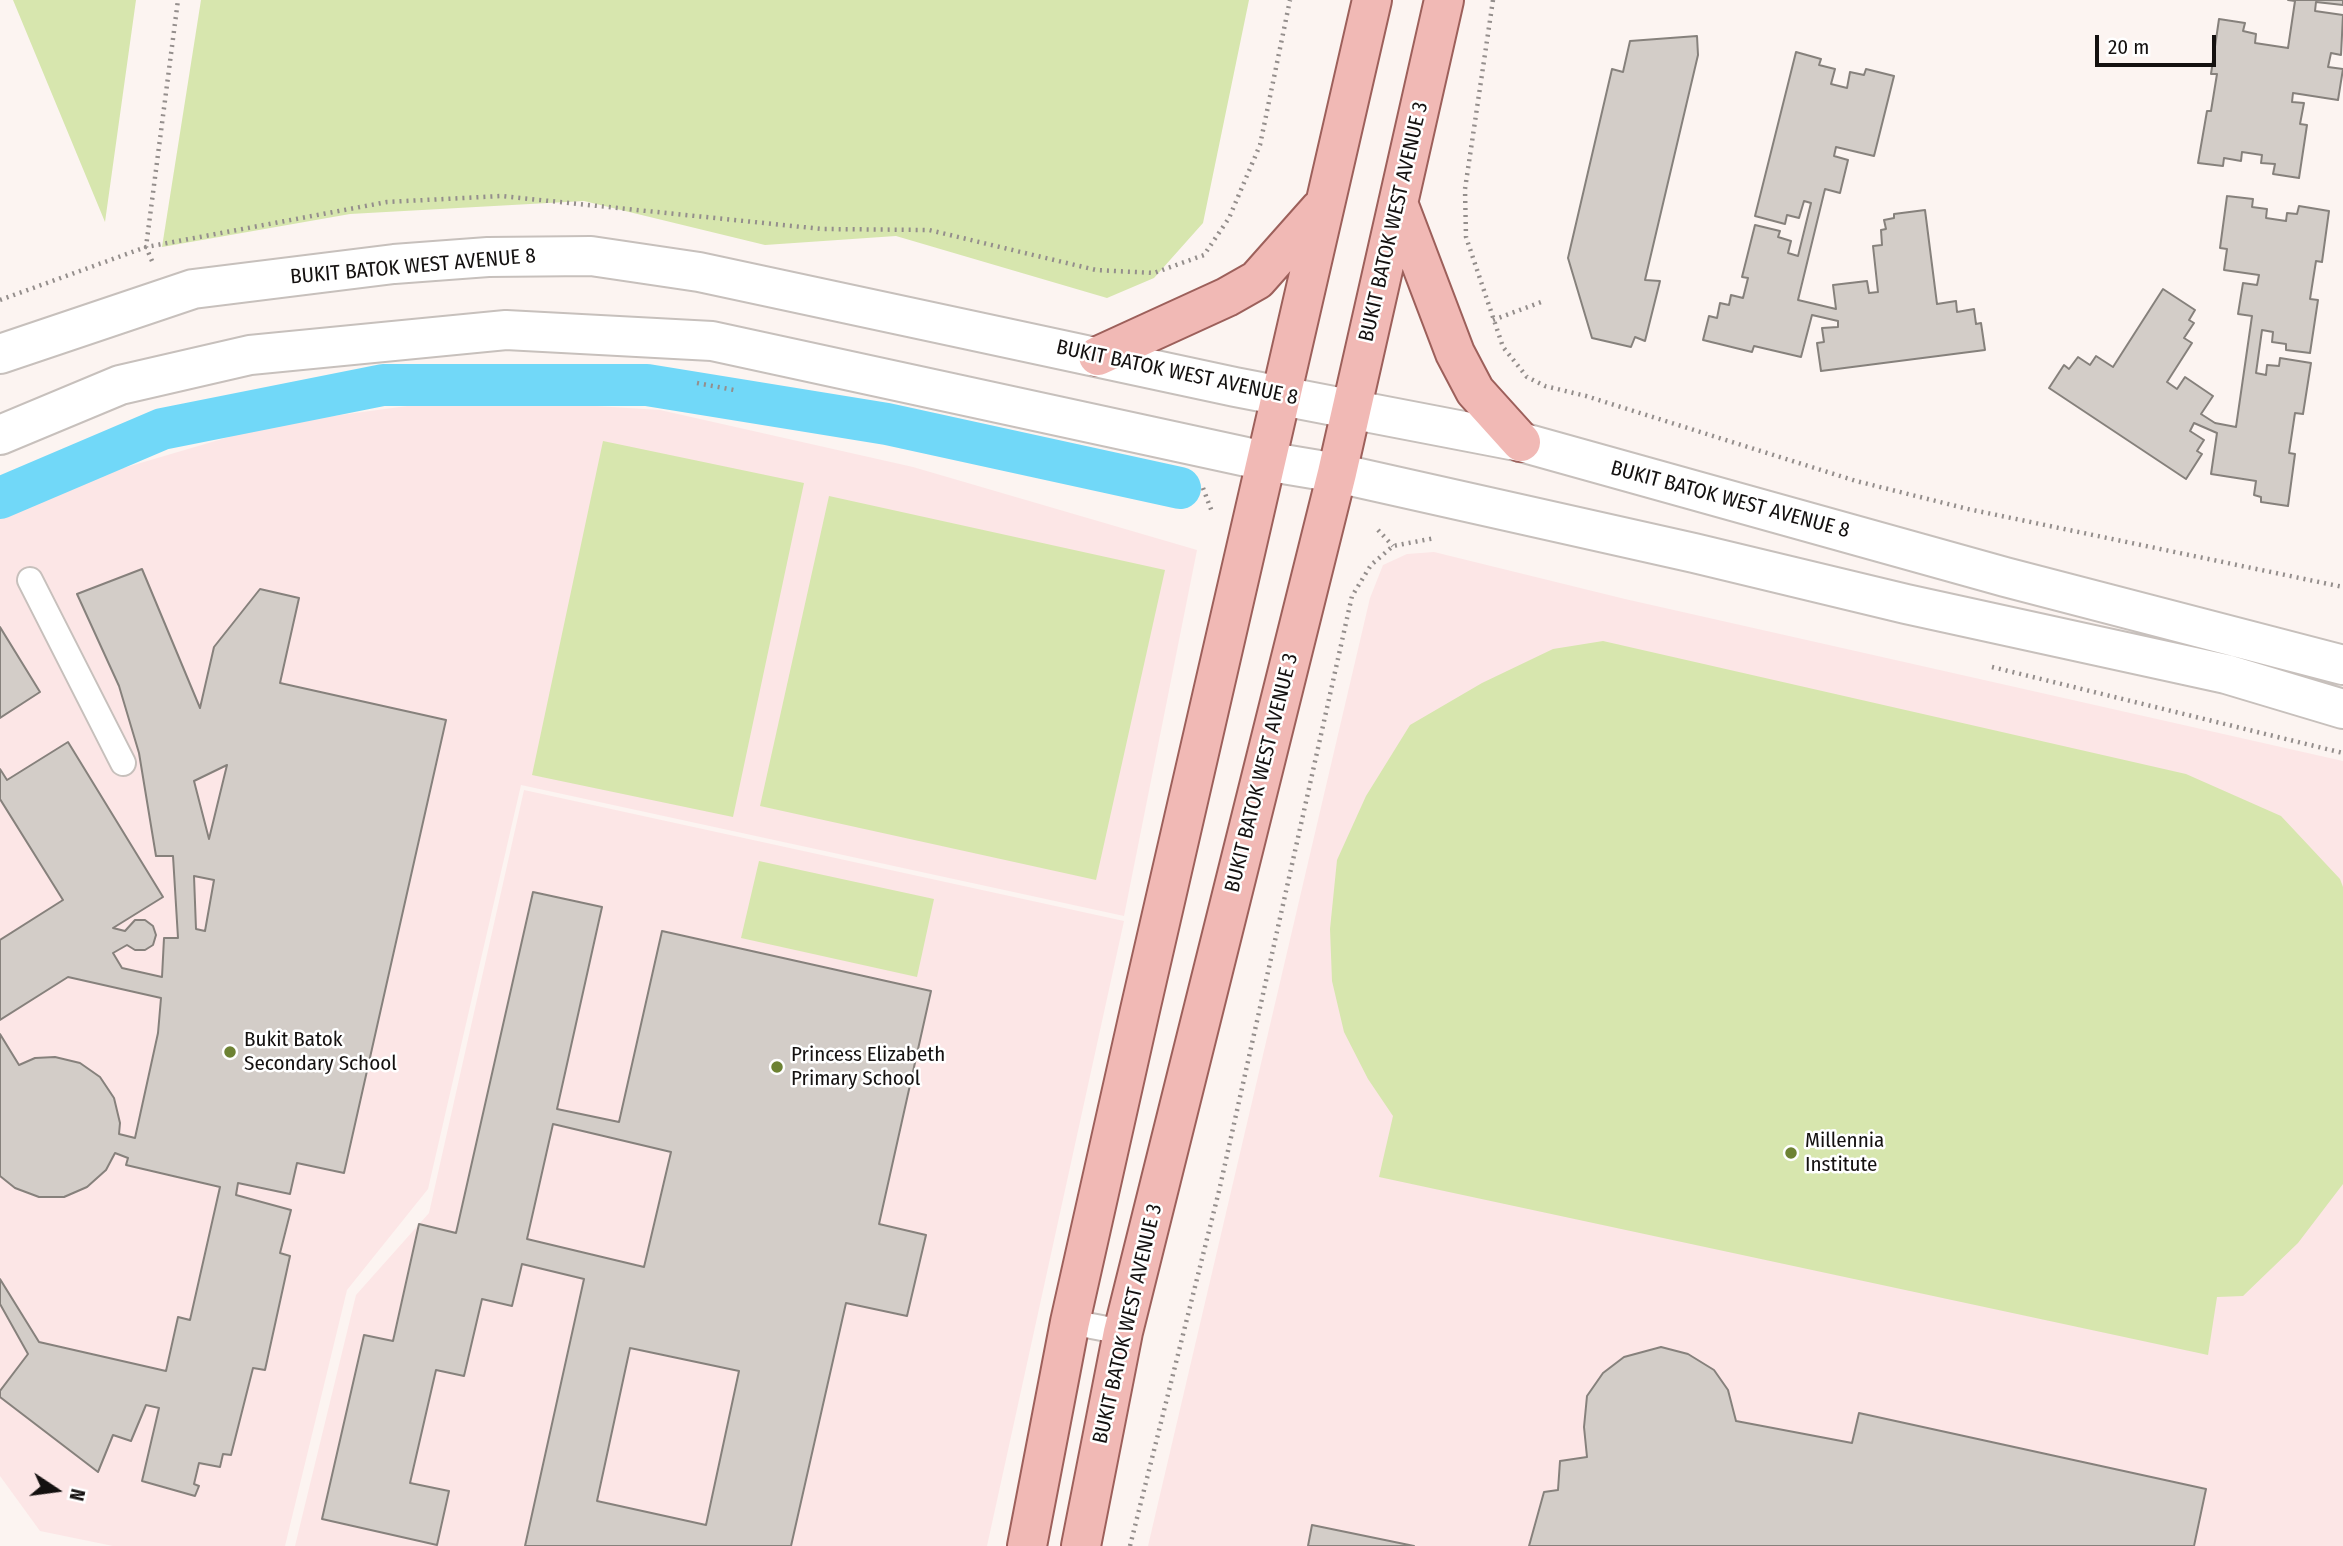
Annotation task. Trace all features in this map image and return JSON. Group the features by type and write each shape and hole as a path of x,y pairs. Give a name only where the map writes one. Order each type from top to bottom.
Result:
{"main road":[{"path":"1027,1546 1070,1322 1322,207 1372,0"},
{"name":"BUKIT BATOK WEST AVENUE 3","path":"1082,1546 1123,1332 1337,473 1444,0"},
{"path":"1398,203 1455,352 1475,391 1521,442"},
{"path":"1098,356 1227,297 1256,280 1322,207"}],"street":[{"name":"BUKIT BATOK WEST AVENUE 8","path":"0,354 193,289 394,264 488,257 591,256 699,272 1280,396 1521,442 2032,584 2343,665"},
{"path":"0,435 120,385 250,355 506,330 712,341 1265,461 1337,473 2226,674 2343,709"}],"lane":[{"path":"30,580 122,763"},
{"path":"1070,1322 1123,1332"}],"path":[{"path":"167,297 146,247 178,0"},
{"path":"1204,255 1229,218 1260,145 1290,0"},
{"path":"1493,0 1465,189 1466,237 1503,347 1527,377 1545,386 1586,396 1856,481 1968,509 2343,587"},
{"path":"1493,320 1544,301"},
{"path":"684,382 737,390"},
{"path":"1198,483 1205,490"},
{"path":"1130,1546 1222,1178 1352,596 1371,565 1393,546 1378,530"}],"shaded area":[{"name":"Bukit Batok Secondary School","path":"467,398 660,410 913,467 1197,550 1124,916 521,785 428,1189 347,1290 285,1546 113,1546 40,1531 0,1476 0,513 35,494 273,424"},
{"name":"Millennia Institute","path":"1434,552 1625,599 2343,761 2343,1546 1148,1546 1370,598 1383,565 1407,554"},
{"name":"Princess Elizabeth Primary School","path":"524,790 1124,921 987,1546 295,1546 356,1295 429,1213"}],"green space":[{"path":"13,0 136,0 105,222"},
{"path":"201,0 1249,0 1203,223 1154,278 1107,298 896,236 765,245 584,201 350,214 162,247"},
{"path":"603,441 804,483 733,817 532,775"},
{"path":"829,496 1165,570 1096,880 760,806"},
{"path":"1603,641 2186,774 2281,816 2340,879 2343,887 2343,1184 2298,1243 2243,1296 2217,1297 2208,1355 1379,1177 1393,1116 1368,1079 1344,1032 1332,981 1330,929 1337,860 1366,796 1410,725 1482,683 1553,649"},
{"path":"759,861 934,899 917,977 741,938"}],"building":[{"path":"2288,0 2343,0 2343,5 2316,2 2315,11 2343,15 2341,55 2331,53 2328,67 2343,69 2338,100 2293,93 2292,102 2304,103 2300,124 2307,125 2299,178 2273,174 2275,164 2261,163 2262,155 2242,152 2241,161 2224,158 2223,166 2198,163 2217,74 2211,74 2219,19 2245,23 2243,31 2256,34 2255,43 2288,48 2295,1"},
{"path":"1697,36 1698,55 1645,280 1660,281 1645,341 1635,337 1631,347 1592,338 1568,258 1612,69 1623,72 1630,41"},
{"path":"1796,52 1821,59 1819,65 1835,69 1831,84 1847,88 1850,72 1864,75 1866,69 1894,76 1874,156 1836,147 1834,156 1848,160 1840,193 1825,189 1798,300 1836,309 1833,285 1867,281 1869,293 1878,292 1873,246 1882,245 1881,230 1886,229 1884,220 1894,218 1894,214 1925,210 1937,304 1956,301 1957,312 1974,309 1976,324 1981,323 1985,350 1821,371 1817,343 1824,342 1822,328 1838,327 1838,321 1812,315 1801,357 1754,346 1752,352 1703,340 1709,316 1717,318 1720,303 1729,305 1731,295 1743,298 1748,278 1742,277 1755,225 1780,231 1778,237 1791,241 1788,253 1798,256 1811,203 1804,201 1799,218 1787,215 1785,224 1755,216"},
{"path":"2227,196 2253,199 2252,207 2267,209 2266,218 2286,221 2287,213 2297,214 2299,206 2329,211 2322,262 2316,261 2310,299 2318,300 2310,353 2286,350 2286,344 2272,342 2273,332 2262,330 2256,373 2266,375 2267,365 2279,366 2280,358 2311,363 2303,414 2295,413 2289,453 2295,454 2288,506 2261,502 2261,497 2254,495 2256,481 2211,474 2217,433 2194,423 2190,431 2204,440 2197,451 2202,454 2186,479 2049,388 2064,365 2069,369 2078,357 2090,365 2096,356 2113,367 2163,289 2195,310 2189,320 2194,323 2184,338 2192,343 2167,382 2177,389 2185,377 2213,396 2201,414 2215,423 2236,427 2252,316 2238,314 2243,283 2257,285 2259,275 2224,270 2227,249 2220,248"},
{"path":"142,569 200,708 214,647 260,589 299,598 280,683 446,720 344,1173 297,1163 290,1194 238,1183 236,1195 291,1210 280,1253 290,1256 265,1370 253,1368 231,1455 223,1454 220,1467 199,1463 194,1484 199,1486 195,1496 142,1481 159,1408 146,1405 131,1441 113,1435 98,1472 0,1397 0,1391 28,1354 0,1304 0,1279 39,1342 166,1371 178,1317 190,1320 220,1187 126,1165 128,1158 115,1153 106,1170 87,1187 64,1197 39,1197 15,1188 0,1176 0,1034 19,1065 35,1058 55,1057 80,1063 100,1077 114,1098 120,1123 119,1134 135,1138 158,1033 161,998 68,977 0,1020 0,940 63,900 0,799 0,769 7,780 68,742 163,897 113,928 125,931 135,920 145,920 153,926 156,935 153,945 145,950 135,950 127,945 113,953 122,968 162,977 164,938 178,938 173,856 156,856 139,753 119,686 77,594","holes":["227,765 209,839 194,781","194,876 214,880 205,931 196,929"]},
{"path":"0,627 40,692 0,718"},
{"path":"533,892 602,907 557,1109 619,1122 662,931 931,991 879,1224 926,1235 907,1316 846,1303 791,1546 525,1546 584,1279 522,1264 512,1306 482,1299 464,1376 436,1370 410,1483 449,1491 437,1545 322,1519 364,1335 393,1341 419,1224 456,1233","holes":["553,1124 671,1152 644,1267 527,1239","630,1348 739,1371 706,1525 597,1501"]},
{"path":"1661,1347 1688,1354 1714,1370 1728,1390 1736,1421 1852,1443 1859,1413 2206,1489 2194,1546 1529,1546 1544,1492 1558,1490 1560,1461 1587,1457 1584,1427 1587,1396 1603,1373 1624,1357"},
{"path":"1312,1525 1414,1546 1308,1546"}],"waterway":[{"path":"0,498 162,429 383,385 647,385 887,424 1180,488"}],"place":[{"name":"Bukit Batok Secondary School","path":"230,1052"},
{"name":"Princess Elizabeth Primary School","path":"777,1067"},
{"name":"Millennia Institute","path":"1791,1153"}]}
